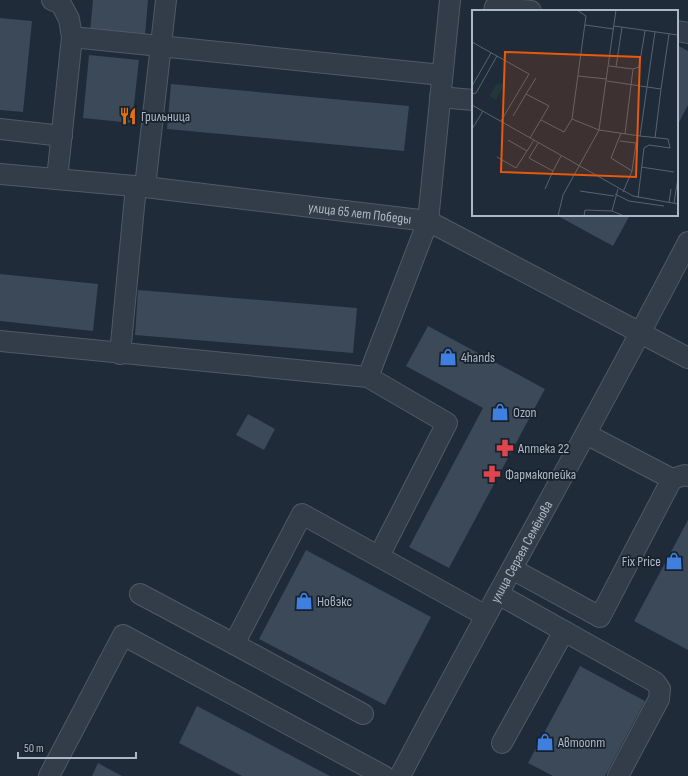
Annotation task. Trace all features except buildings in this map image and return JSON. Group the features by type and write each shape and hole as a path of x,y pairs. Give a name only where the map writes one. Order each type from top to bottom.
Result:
{"street":[{"path":"52,0 61,4 69,19 72,37 57,179"},
{"path":"120,354 140,187 161,46 166,0"},
{"path":"368,377 428,221 450,0"},
{"path":"494,10 495,7 522,10"},
{"path":"678,30 688,34"},
{"path":"72,37 442,75"},
{"path":"440,97 472,100"},
{"path":"0,129 62,136"},
{"name":"улица 65 лет Победы","path":"0,174 140,187 428,221 688,358"},
{"name":"улица Сергея Семёнова","path":"400,776 640,334 688,242"},
{"path":"0,341 120,354 368,377 447,423 379,556"},
{"path":"585,643 680,478 586,434"},
{"path":"234,644 302,514 486,616"},
{"path":"512,568 600,617"},
{"path":"140,594 363,714"},
{"path":"498,594 655,682 660,688 659,699 618,776"},
{"path":"502,743 564,631"},
{"path":"49,776 123,635 384,776"}],"place":[{"name":"Грильница","path":"128,116"},
{"name":"4hands","path":"448,357"},
{"name":"Ozon","path":"500,412"},
{"name":"Аптека 22","path":"505,448"},
{"name":"Фармакопейка","path":"492,474"},
{"name":"Fix Price","path":"674,561"},
{"name":"Новэкс","path":"304,601"},
{"name":"Автоопт","path":"545,742"}]}
